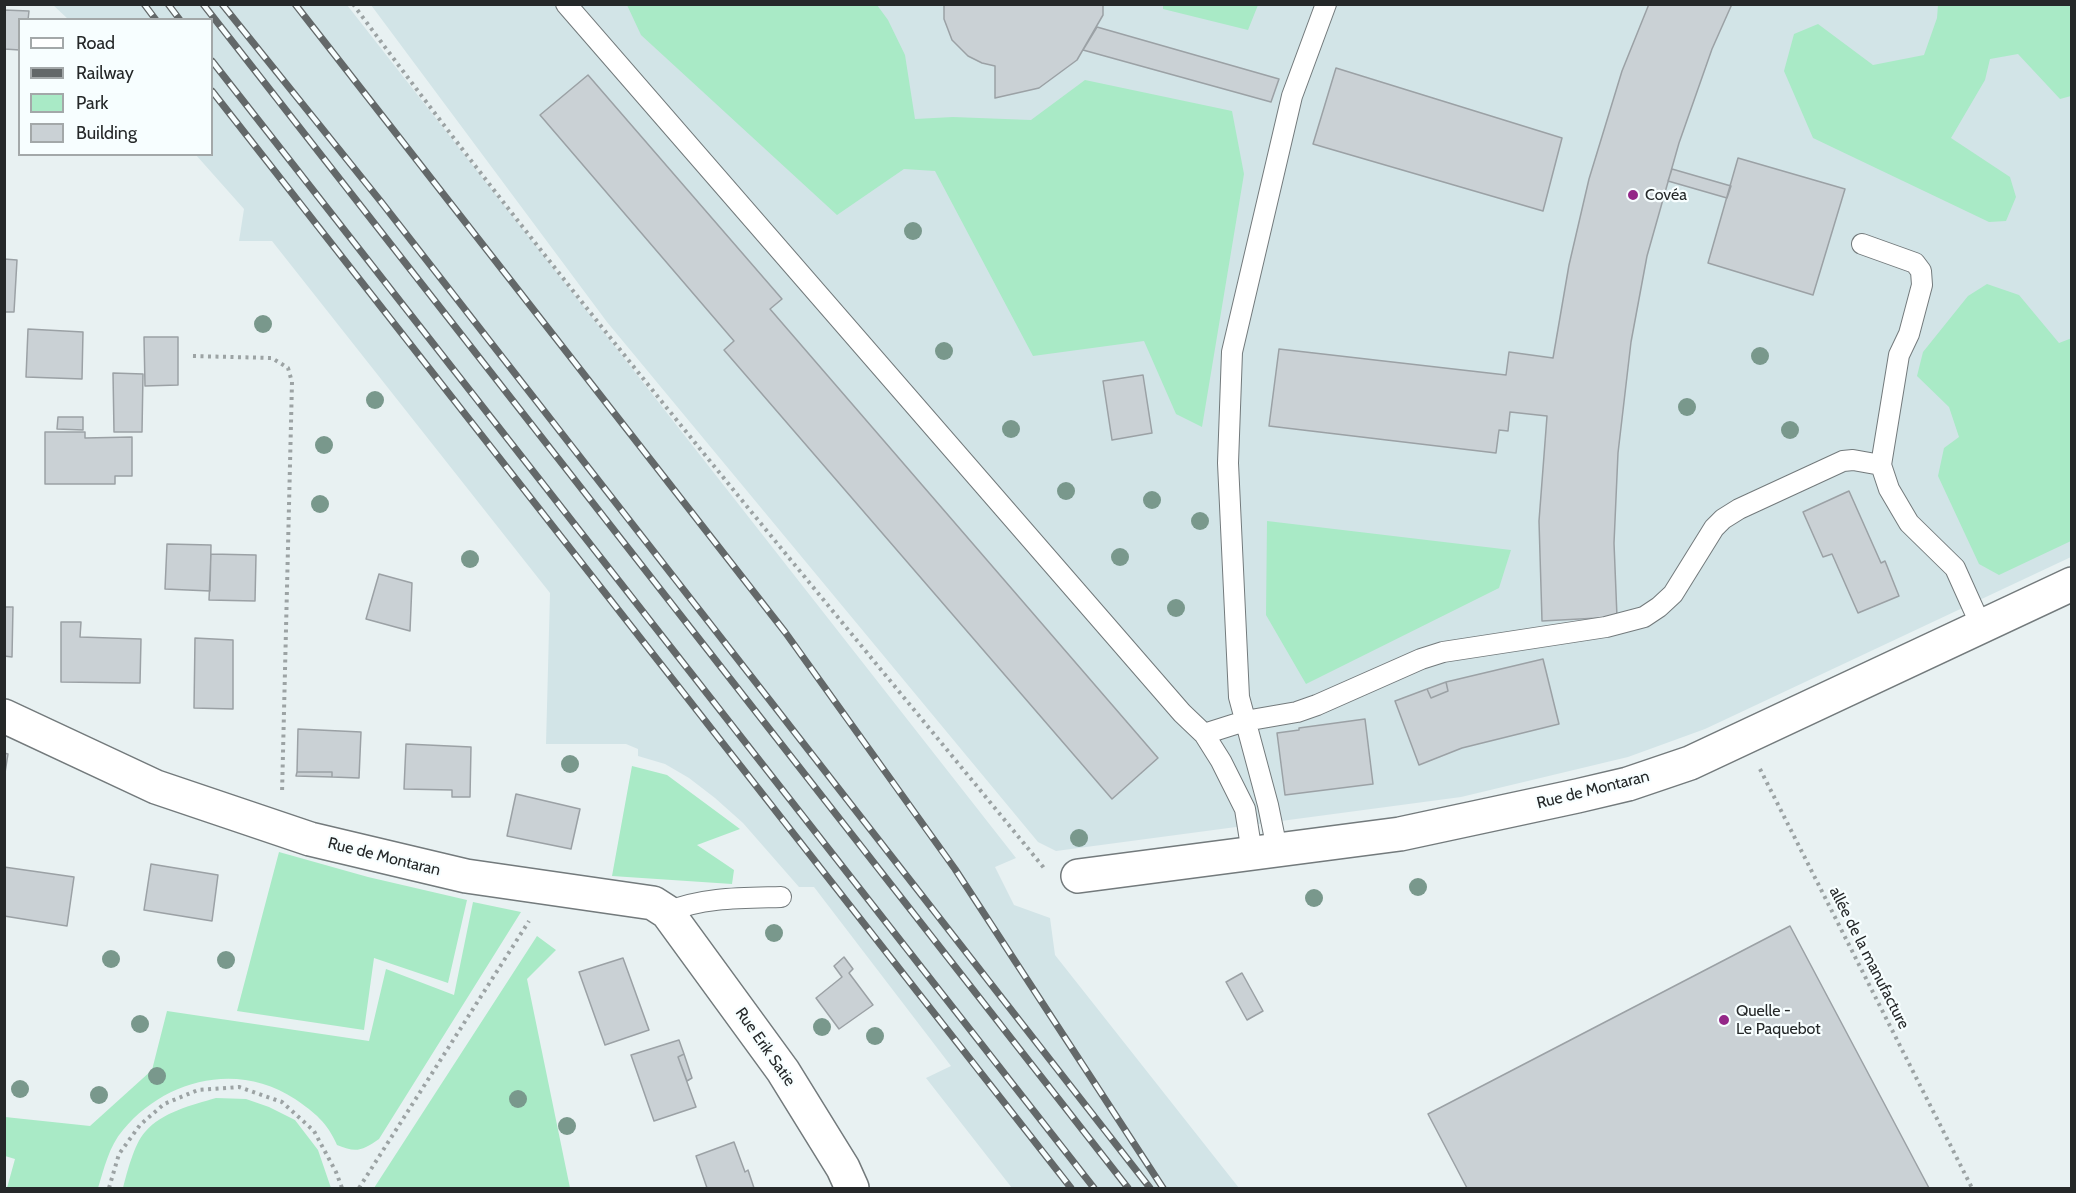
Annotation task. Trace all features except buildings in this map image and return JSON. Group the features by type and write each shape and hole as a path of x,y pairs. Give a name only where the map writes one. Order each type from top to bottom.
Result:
{"street":[{"name":"Rue de Montaran","path":"1078,876 1400,834 1628,784 1690,763 1744,739 2072,584"},
{"name":"Rue de Montaran","path":"4,716 156,786 310,839 466,876 653,903 667,912"},
{"name":"Rue Erik Satie","path":"667,912 783,1071 843,1168 852,1188"}],"lane":[{"path":"566,4 1182,713 1204,734 1221,761 1264,851"},
{"path":"1264,851 1268,805 1239,697 1236,594 1228,463 1232,352 1292,96 1326,4"},
{"path":"1862,244 1916,263 1921,271 1922,285 1911,326 1899,355 1881,465 1888,489 1909,523 1954,568 1982,628"},
{"path":"1204,734 1245,721 1317,705 1421,659 1443,652 1606,627 1644,617 1673,594 1714,528 1723,519 1739,509 1843,461 1853,460 1881,465"},
{"path":"667,912 684,905 707,900 781,897"}],"path":[{"path":"193,356 272,358 288,368 292,382 281,806 277,828"},
{"name":"allée de la manufacture","path":"1744,739 1972,1188"},
{"path":"359,1188 537,909 542,888"},
{"path":"109,1188 119,1154 140,1125 164,1104 198,1090 239,1087 282,1102 314,1131 342,1188"}],"shaded area":[{"path":"53,5 347,5 1016,858 995,867 1014,905 1050,918 1055,955 1239,1188 1012,1188 926,1078 951,1066 814,887 799,887 743,823 715,798 689,778 665,764 638,756 638,749 626,744 546,744 550,593 272,241 239,241 244,209 197,156 213,156 213,18 67,18"},
{"path":"371,5 2071,5 2071,557 1705,729 1628,757 1461,797 1056,851 1038,842 607,322"}],"green space":[{"path":"1163,4 1258,5 1248,30 1163,9"},
{"path":"627,5 877,5 888,20 905,55 915,119 953,117 1031,120 1085,80 1232,111 1244,174 1202,427 1176,414 1144,341 1033,356 935,171 904,169 837,215 641,35"},
{"path":"1938,5 2071,5 2071,96 2060,99 2018,54 1990,59 1985,80 1951,138 2010,177 2016,197 2006,221 1989,222 1813,138 1784,71 1794,34 1818,24 1873,65 1924,55 1937,18"},
{"path":"1987,284 2019,295 2059,343 2072,338 2071,541 1999,575 1979,564 1938,476 1944,448 1959,437 1949,407 1917,376 1923,352 1968,296"},
{"path":"1267,521 1511,550 1499,588 1306,684 1266,615"},
{"path":"632,766 667,775 740,829 697,845 734,870 732,884 612,876"},
{"path":"279,852 368,877 467,900 448,983 374,958 364,1030 237,1011"},
{"path":"473,902 521,912 379,1139 373,1143 359,1150 337,1145 325,1124 314,1114 295,1099 273,1087 250,1081 227,1079 203,1081 160,1098 140,1112 114,1143 98,1188 7,1188 15,1159 5,1156 5,1117 90,1126 152,1070 167,1011 369,1041 386,969 454,995"},
{"path":"537,936 556,950 527,979 570,1188 374,1188"},
{"path":"216,1098 246,1099 295,1120 318,1150 331,1188 123,1188 137,1144 152,1125 178,1110"}],"railway":[{"path":"144,4 154,18"},
{"path":"168,4 178,18"},
{"path":"203,4 1128,1188"},
{"path":"222,4 382,203 1150,1188"},
{"path":"295,4 785,632 955,869 1163,1188"},
{"path":"213,62 1094,1188"},
{"path":"213,92 1071,1188"}],"place":[{"name":"Covéa","path":"1633,195"},
{"name":"Quelle - Le Paquebot","path":"1724,1020"}]}
